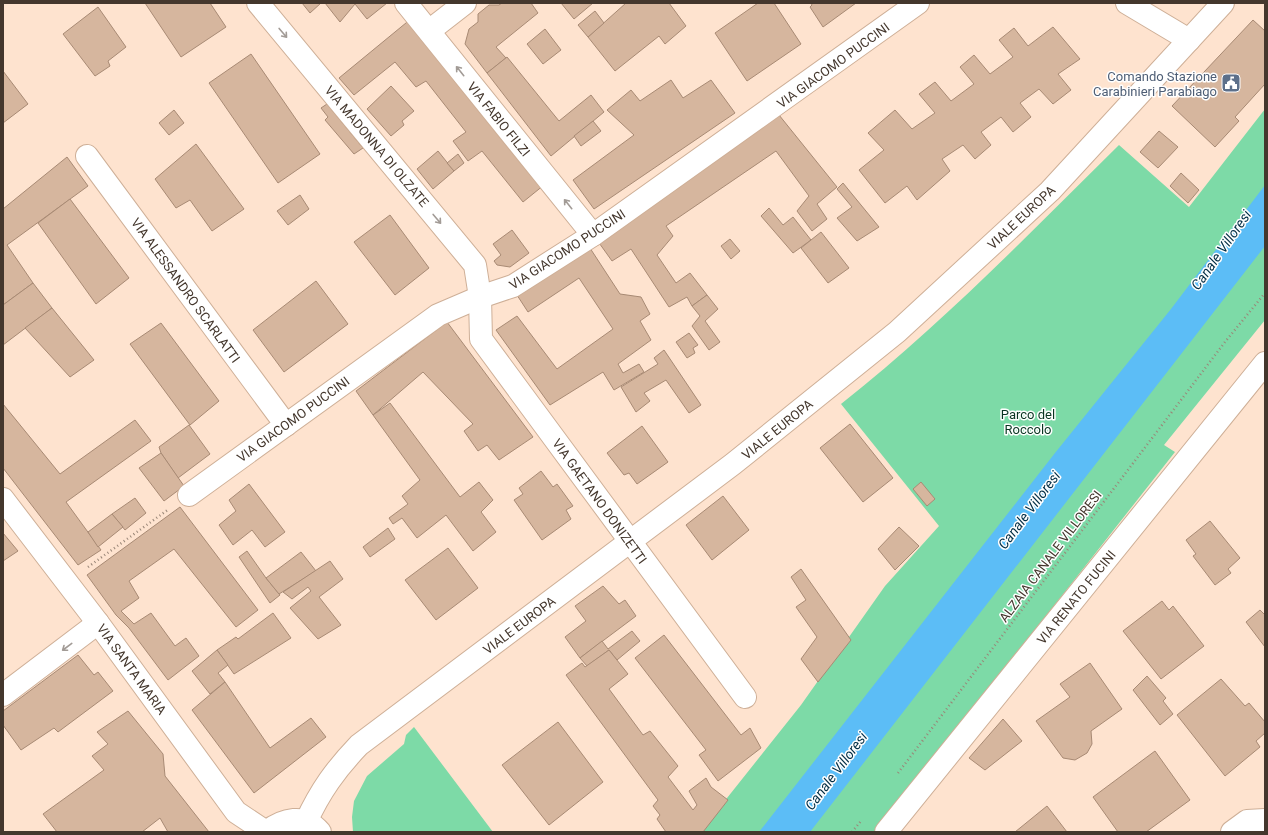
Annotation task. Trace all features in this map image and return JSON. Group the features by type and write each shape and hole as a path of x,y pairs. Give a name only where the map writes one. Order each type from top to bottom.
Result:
{"street":[{"name":"VIA MADONNA DI OLZATE","path":"258,3 475,265 480,297"},
{"name":"VIA FABIO FILZI","path":"406,3 593,235"},
{"path":"428,31 465,3"},
{"name":"VIA GIACOMO PUCCINI","path":"188,495 438,315 480,297 514,286 593,235 918,3"},
{"path":"1128,3 1189,40"},
{"name":"VIALE EUROPA","path":"313,827 316,800 336,769 359,745 733,464 897,332 1050,191 1223,3"},
{"name":"VIA ALESSANDRO SCARLATTI","path":"87,156 286,425"},
{"name":"VIA GAETANO DONIZETTI","path":"480,297 481,339 745,697"},
{"name":"VIA RENATO FUCINI","path":"887,832 1265,363"},
{"name":"VIA SANTA MARIA","path":"3,499 98,623 236,812 266,832"},
{"path":"3,694 98,623"},
{"path":"266,832 281,822 294,820 313,827"},
{"path":"1232,832 1247,821 1265,820"}],"path":[{"name":"ALZAIA CANALE VILLORESI","path":"896,775 1225,342 1265,293"},
{"path":"67,582 188,495"},
{"path":"852,832 862,819"}],"green space":[{"name":"Parco del Roccolo","path":"1265,109 1265,320 1164,445 1175,452 876,832 700,832 801,705 885,586 939,526 841,404 914,343 949,311 1119,145 1189,207"},
{"path":"414,727 493,832 353,832 352,817 354,801 367,776 404,744 406,735"}],"water":[{"name":"Canale Villoresi","path":"1265,185 1265,246 810,832 759,832 1055,453 1171,309"}],"building":[{"path":"145,3 210,3 226,27 181,57"},
{"path":"302,3 321,3 310,13"},
{"path":"325,3 387,3 367,19 355,4 340,22"},
{"path":"502,3 531,3 538,13 496,47 506,58 487,73 465,44 469,29 478,22 478,14 489,5 499,5"},
{"path":"561,3 593,3 574,19"},
{"path":"626,3 669,3 686,26 665,44 659,36 615,71 588,37"},
{"path":"758,3 774,3 801,44 747,81 715,33"},
{"path":"811,3 856,3 823,27 810,7 812,5"},
{"path":"98,7 126,47 108,61 110,66 95,76 63,34"},
{"path":"595,11 604,23 588,37 578,25"},
{"path":"412,18 544,185 523,202 482,151 468,161 453,141 466,132 426,81 416,87 395,62 354,95 339,78"},
{"path":"1253,20 1265,31 1265,84 1235,117 1239,121 1215,147 1172,106"},
{"path":"1053,27 1080,59 1058,74 1071,90 1053,104 1039,89 1020,103 1031,117 1013,132 1001,117 981,132 991,145 975,159 963,145 942,159 950,171 917,200 907,186 885,203 859,170 884,150 868,133 895,110 912,129 935,113 919,94 935,82 951,101 974,84 960,67 974,55 990,74 1013,57 999,40 1014,28 1028,46"},
{"path":"545,29 561,50 543,64 527,44"},
{"path":"251,54 320,154 278,183 209,83"},
{"path":"507,57 559,121 591,95 604,112 551,156 487,73"},
{"path":"3,71 28,104 3,123"},
{"path":"671,80 683,98 711,80 735,113 594,209 573,180 634,135 607,110 631,90 640,101"},
{"path":"391,86 414,111 402,121 404,125 391,136 367,109"},
{"path":"327,104 363,148 354,154 325,120 328,117 321,108"},
{"path":"174,110 184,123 169,135 159,123"},
{"path":"779,115 837,187 817,204 827,219 812,231 797,211 809,196 776,151 666,226 673,236 657,255 676,283 690,273 707,295 692,306 687,297 669,307 631,249 612,261 597,240"},
{"path":"593,121 601,131 581,146 574,136"},
{"path":"1159,131 1178,147 1158,168 1140,152"},
{"path":"196,144 244,209 212,231 190,200 176,208 155,179"},
{"path":"438,151 454,171 433,189 417,169"},
{"path":"458,154 464,163 454,171 447,163"},
{"path":"67,157 88,186 7,245 33,283 3,305 3,209"},
{"path":"1181,173 1199,190 1188,203 1170,186"},
{"path":"843,183 879,227 857,241 837,218 852,207 837,189"},
{"path":"300,195 309,209 288,225 277,211"},
{"path":"70,199 129,278 96,304 38,223"},
{"path":"769,208 783,225 793,217 811,240 793,253 761,216"},
{"path":"390,215 429,268 395,295 354,242"},
{"path":"512,230 529,253 510,267 497,265 494,261 501,255 493,244"},
{"path":"821,232 849,268 828,283 801,248"},
{"path":"730,239 740,251 731,259 721,246"},
{"path":"588,245 620,294 641,297 650,314 640,321 651,340 618,364 623,373 639,364 644,372 614,390 603,372 550,405 496,330 517,316 557,369 613,329 579,278 528,312 515,292"},
{"path":"316,281 348,324 284,372 253,330"},
{"path":"33,283 52,308 3,345 3,305"},
{"path":"707,295 718,309 705,321 720,342 709,350 692,326 700,316 692,306"},
{"path":"52,308 94,360 70,377 25,328"},
{"path":"447,322 533,437 499,460 487,445 478,451 464,431 473,424 423,372 373,415 356,391"},
{"path":"161,323 219,401 190,425 130,344"},
{"path":"689,333 698,345 693,348 695,353 687,358 676,342"},
{"path":"664,350 701,405 689,413 666,380 644,393 650,401 636,412 621,387 658,364 654,358"},
{"path":"390,403 460,497 479,482 493,500 481,512 496,532 473,551 446,515 417,538 402,518 393,524 389,518 408,504 402,496 420,480 373,415"},
{"path":"3,404 60,474 135,420 151,441 66,502 101,550 78,565 3,468"},
{"path":"850,424 893,478 863,502 820,448"},
{"path":"189,425 210,454 178,478 161,453 159,447"},
{"path":"642,426 668,462 637,484 629,473 624,475 607,453"},
{"path":"161,453 184,486 164,501 139,468"},
{"path":"541,471 553,487 557,484 573,506 566,510 571,519 542,540 514,500 523,494 519,488"},
{"path":"921,482 935,499 927,506 913,489"},
{"path":"249,484 285,532 265,547 252,530 233,545 219,525 236,511 229,500"},
{"path":"723,496 749,530 712,560 686,525"},
{"path":"135,498 146,513 125,530 112,514"},
{"path":"180,507 258,610 236,627 174,549 129,581 139,598 121,611 134,624 151,613 175,646 186,638 199,656 168,680 129,628 116,615 87,575"},
{"path":"112,514 123,527 98,547 88,532"},
{"path":"1210,521 1240,558 1228,569 1231,573 1215,585 1193,556 1196,554 1186,540"},
{"path":"899,527 919,546 895,570 878,549"},
{"path":"388,528 395,539 370,557 363,547"},
{"path":"3,533 18,551 3,561"},
{"path":"448,548 478,588 436,620 405,580"},
{"path":"247,551 280,595 270,603 239,557"},
{"path":"301,552 316,571 279,594 266,578"},
{"path":"330,561 343,579 319,597 341,625 318,639 290,608 311,591 308,587 292,599 283,592"},
{"path":"801,569 851,640 818,682 801,659 817,637 796,607 806,600 791,577"},
{"path":"603,586 619,604 625,600 636,616 580,658 565,637 586,621 575,606"},
{"path":"1162,601 1169,610 1173,606 1204,646 1161,679 1123,631"},
{"path":"1260,610 1264,614 1265,613 1265,647 1246,622"},
{"path":"273,613 291,638 234,674 217,650 236,637 238,639"},
{"path":"632,631 640,641 617,660 609,650 587,666 580,658 602,641 608,649"},
{"path":"664,635 741,735 750,728 761,748 718,781 699,755 706,750 635,658"},
{"path":"217,650 228,665 218,673 225,682 210,694 192,671"},
{"path":"609,650 628,674 609,689 643,735 650,731 678,766 668,777 693,810 697,805 689,791 706,778 711,787 728,800 703,832 666,832 657,819 660,815 653,806 658,800 566,675 582,663 585,667"},
{"path":"78,655 94,675 98,672 113,691 58,732 54,728 21,750 3,725 3,711"},
{"path":"1090,663 1122,709 1091,731 1092,744 1087,753 1075,760 1063,758 1036,721 1070,697 1060,684"},
{"path":"1147,676 1166,698 1163,701 1173,714 1160,725 1133,690"},
{"path":"1221,679 1245,706 1249,703 1265,722 1265,733 1256,741 1260,747 1225,776 1177,715"},
{"path":"225,682 270,748 311,718 326,737 254,793 192,710"},
{"path":"128,711 163,754 165,776 209,832 168,832 160,818 142,832 57,832 43,814 104,770 92,756 108,744 97,732"},
{"path":"1003,719 1022,741 985,770 969,758"},
{"path":"558,722 603,782 549,825 502,765"},
{"path":"1155,751 1190,800 1146,832 1118,832 1093,797"},
{"path":"1047,806 1067,832 1015,832"}],"place":[{"name":"Comando Stazione Carabinieri Parabiago","path":"1231,83"}]}
